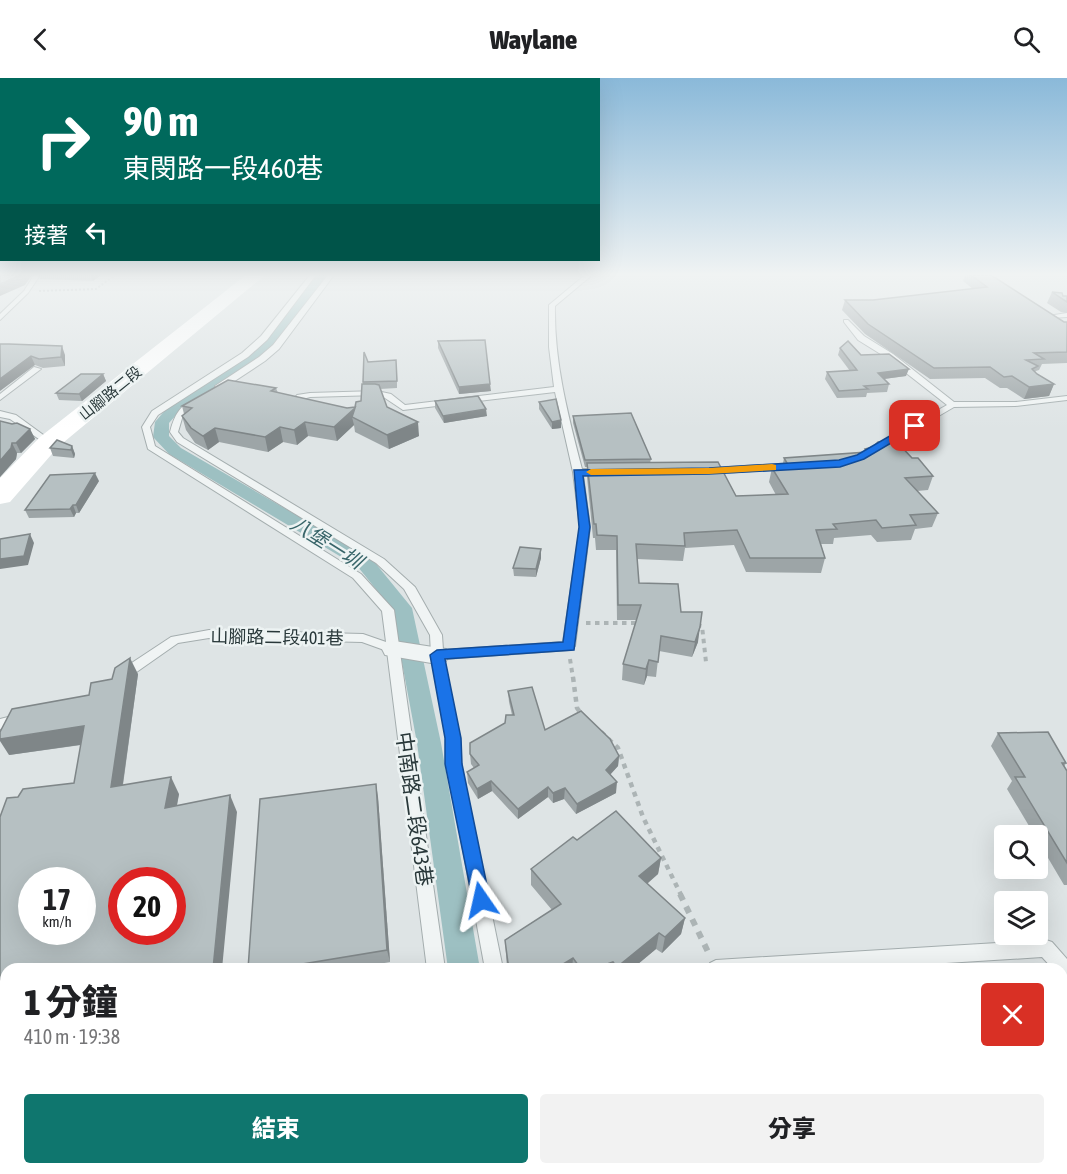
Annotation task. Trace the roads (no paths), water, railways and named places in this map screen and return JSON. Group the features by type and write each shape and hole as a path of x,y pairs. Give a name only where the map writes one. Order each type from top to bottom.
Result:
{"main road":[{"name":"山腳路二段","path":"0,496 49,442 193,326"}],"street":[{"path":"394,649 437,655"}],"lane":[{"name":"中南路二段643巷","path":"273,326 245,355 154,413 146,427 151,447 357,576 388,610 435,963"},
{"path":"292,326 276,347 262,359 179,414 174,432 180,440 380,561 409,587 436,635 437,655 453,738 454,764 493,963"},
{"path":"437,655 569,646 585,527 578,472 558,388 550,338 551,326"},
{"path":"851,326 861,338 890,356 952,405"},
{"path":"0,398 37,369"},
{"path":"316,409 294,404 300,397 310,395 377,393 388,396 403,408 558,388"},
{"path":"861,457 952,405 1015,404 1062,396"},
{"path":"0,414 13,417 49,442"},
{"path":"697,471 804,466"},
{"path":"578,472 614,472"},
{"name":"山腳路二段401巷","path":"109,684 174,640 209,634 363,638 394,649"},
{"path":"0,724 29,717"},
{"path":"810,963 1046,948 1059,963"}],"waterway":[{"name":"八堡一圳","path":"282,326 265,347 172,411 162,422 161,437 175,451 365,563 402,608 429,743 463,963"}]}
